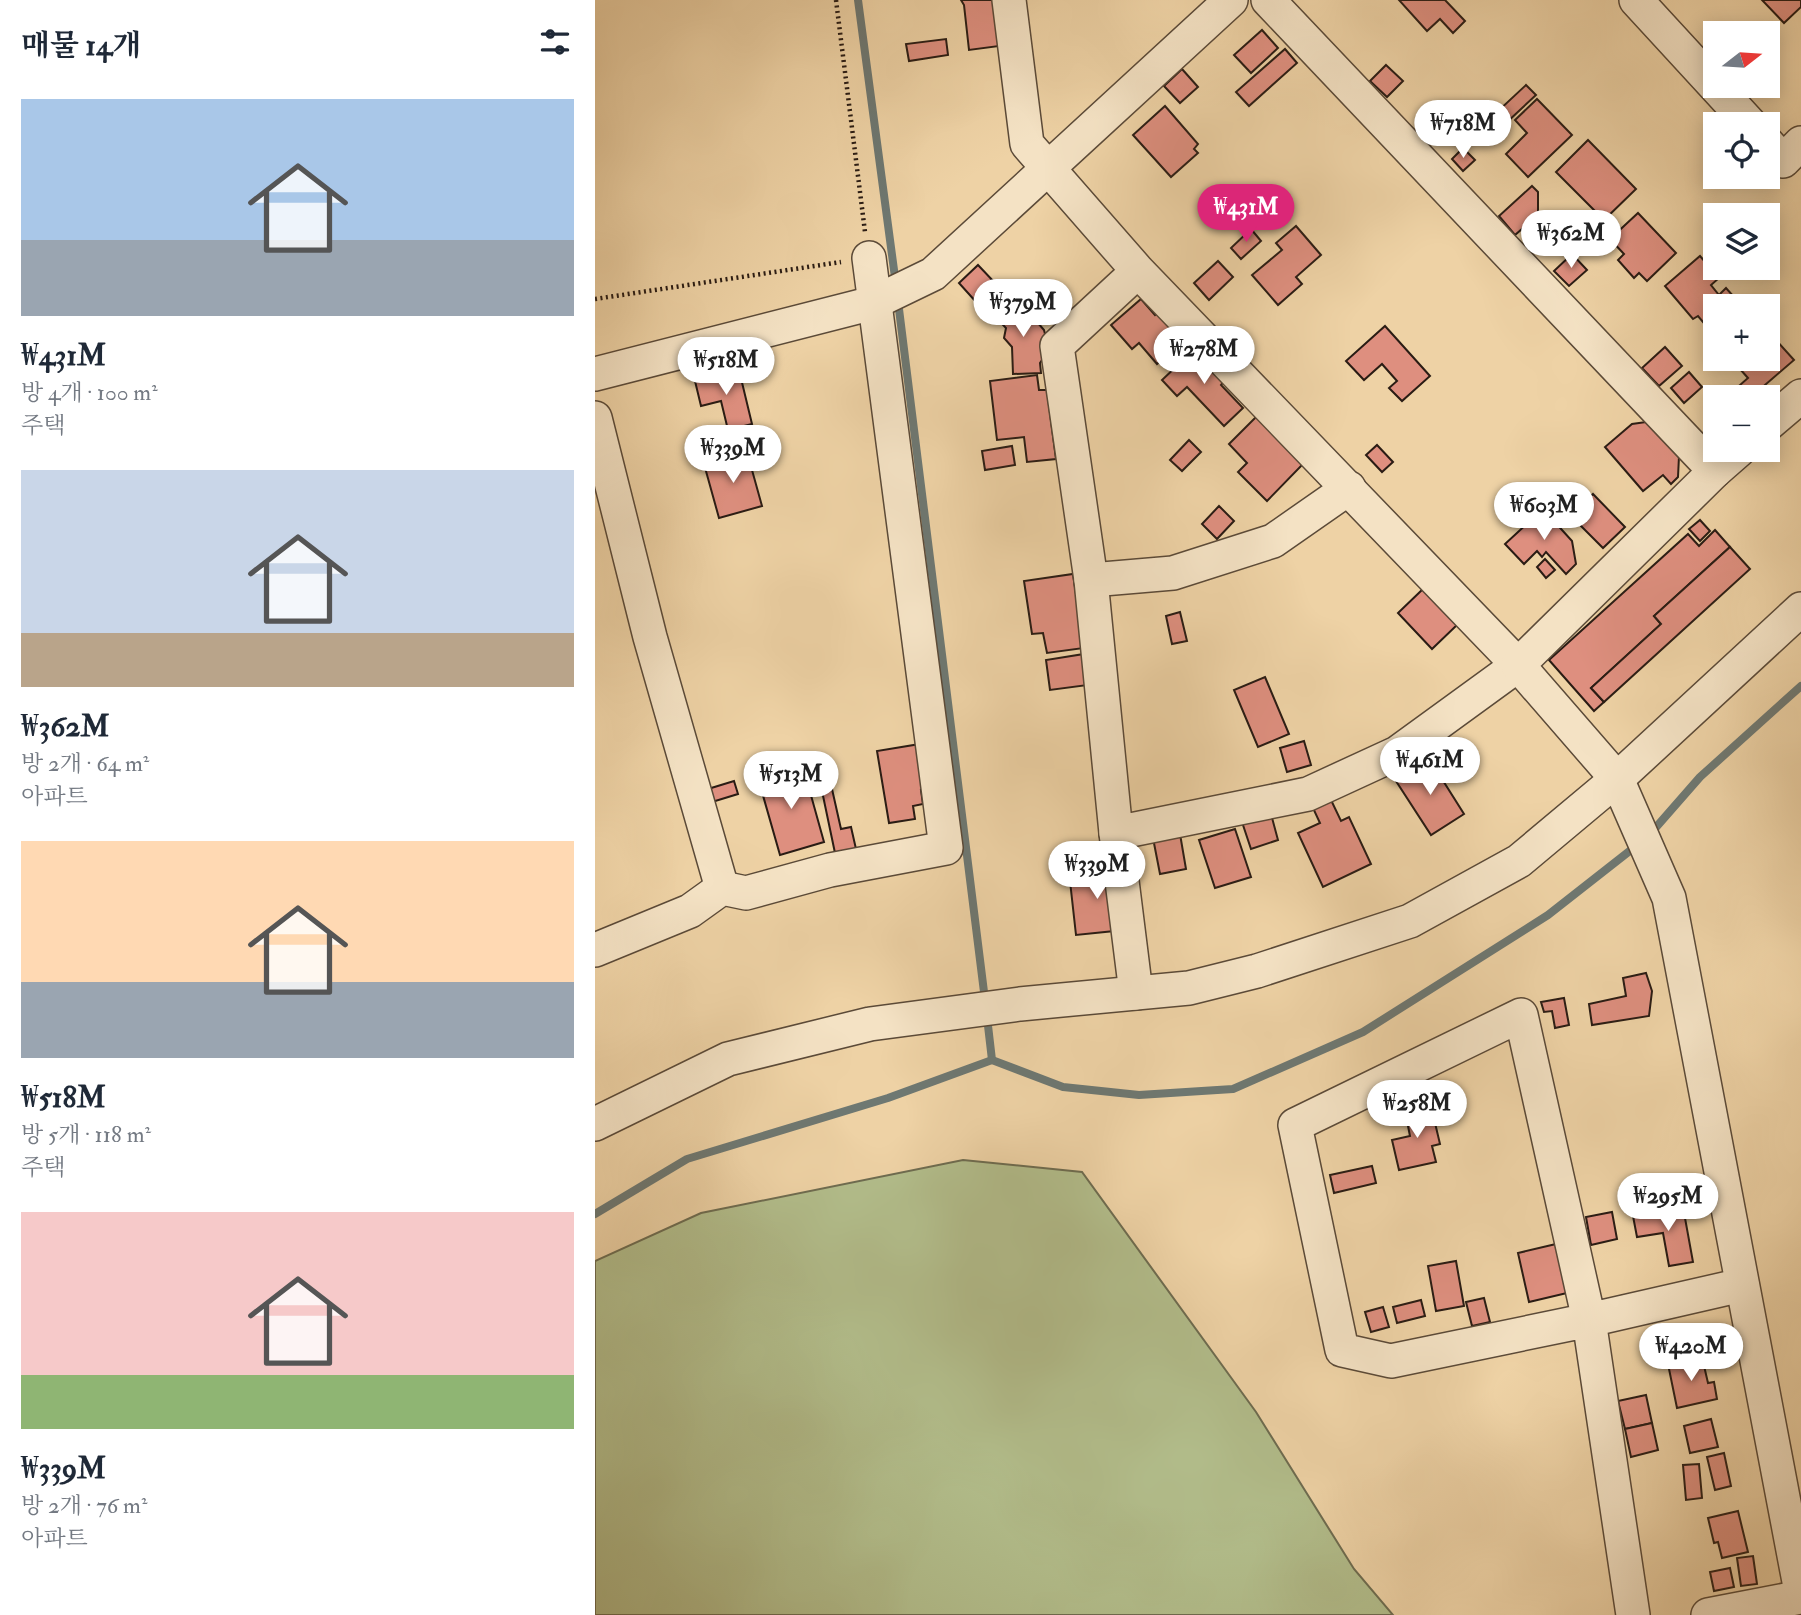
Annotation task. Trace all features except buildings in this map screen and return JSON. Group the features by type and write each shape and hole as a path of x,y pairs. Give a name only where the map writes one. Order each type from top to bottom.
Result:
{"street":[{"path":"1009,0 1027,144 1138,271 1518,665 1623,790 1669,898 1801,1591"},
{"path":"595,374 873,303 933,274 1231,0"},
{"path":"1268,0 1703,436"},
{"path":"1636,0 1739,112"},
{"path":"595,950 690,911 722,888 746,893 830,870 946,848 869,258"},
{"path":"1136,993 1116,833 1091,580 1057,346 1138,271"},
{"path":"1780,414 1801,397"},
{"path":"595,418 650,637 722,888"},
{"path":"1116,833 1308,794 1397,753 1518,665 1725,462"},
{"path":"1091,580 1173,573 1273,541 1349,488"},
{"path":"595,1124 728,1059 870,1024 1020,1004 1189,988 1257,971 1410,921 1519,861 1623,790 1801,609"},
{"path":"1633,1615 1589,1320 1521,1015 1295,1125 1342,1350 1391,1360 1589,1320 1742,1285"},
{"path":"1708,1615 1801,1597"}],"path":[{"path":"595,299 869,258 836,0"}],"green space":[{"path":"963,1160 1082,1172 1256,1412 1354,1569 1393,1615 595,1615 595,1261 701,1213"}],"waterway":[{"path":"858,0 896,285"},
{"path":"898,301 985,1000"},
{"path":"1651,833 1700,777 1801,686"},
{"path":"595,1214 687,1159 888,1098 992,1060 1063,1087 1139,1095 1233,1089 1363,1032 1548,915 1636,846"},
{"path":"987,1017 992,1060"}]}
